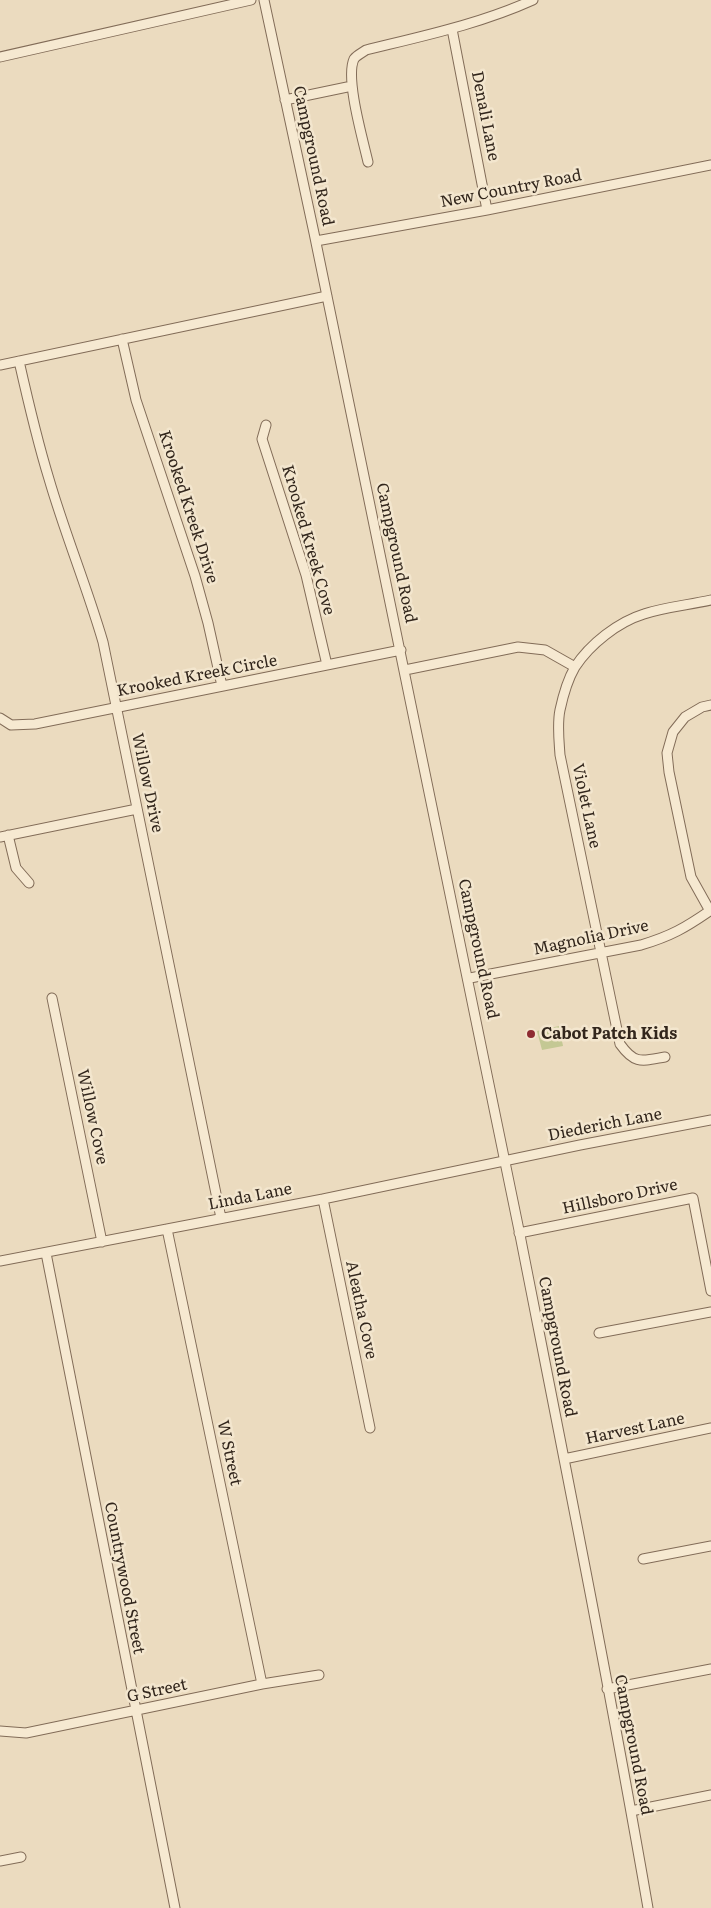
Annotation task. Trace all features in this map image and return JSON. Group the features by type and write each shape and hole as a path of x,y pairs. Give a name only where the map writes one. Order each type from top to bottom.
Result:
{"street":[{"path":"0,57 251,0"},
{"name":"Campground Road","path":"264,0 470,978 564,1458 648,1908"},
{"path":"368,162 352,86 351,68 355,57 366,50 452,29 533,0"},
{"name":"Denali Lane","path":"452,29 487,210"},
{"path":"285,100 352,86"},
{"name":"New Country Road","path":"316,241 487,210 711,165"},
{"path":"0,365 327,296"},
{"name":"Krooked Kreek Drive","path":"122,339 136,400 202,597 222,686"},
{"name":"Willow Drive","path":"19,361 30,414 49,480 94,610 103,642 221,1218"},
{"name":"Krooked Kreek Cove","path":"266,424 262,439 306,575 326,665"},
{"name":"Violet Lane","path":"665,1058 641,1061 629,1056 620,1044 560,755 558,733 560,711 564,692 575,667 597,642 618,626 643,614 711,600"},
{"path":"405,670 518,647 545,650 575,667"},
{"name":"Krooked Kreek Circle","path":"0,718 11,725 35,724 401,650"},
{"path":"710,910 691,877 669,772 667,753 672,732 685,717 702,707 711,705"},
{"path":"29,883 16,868 4,836 137,809"},
{"name":"Magnolia Drive","path":"470,978 641,945 684,929 710,910"},
{"name":"Willow Cove","path":"52,998 102,1242"},
{"name":"Diederich Lane","path":"505,1162 580,1145 711,1120"},
{"name":"Linda Lane","path":"0,1261 505,1162"},
{"name":"Hillsboro Drive","path":"519,1233 693,1198 711,1291"},
{"name":"Aleatha Cove","path":"323,1199 370,1428"},
{"name":"W Street","path":"167,1229 262,1684"},
{"name":"Countrywood Street","path":"46,1253 175,1908"},
{"path":"599,1333 711,1312"},
{"name":"Harvest Lane","path":"564,1458 711,1428"},
{"path":"643,1559 711,1546"},
{"path":"608,1689 711,1669"},
{"name":"G Street","path":"0,1731 26,1733 262,1684 319,1675"},
{"path":"631,1811 711,1795"},
{"path":"0,1861 21,1857"}],"green space":[{"path":"559,1026 563,1046 542,1050 537,1031"}],"place":[{"name":"Cabot Patch Kids","path":"531,1034"}]}
